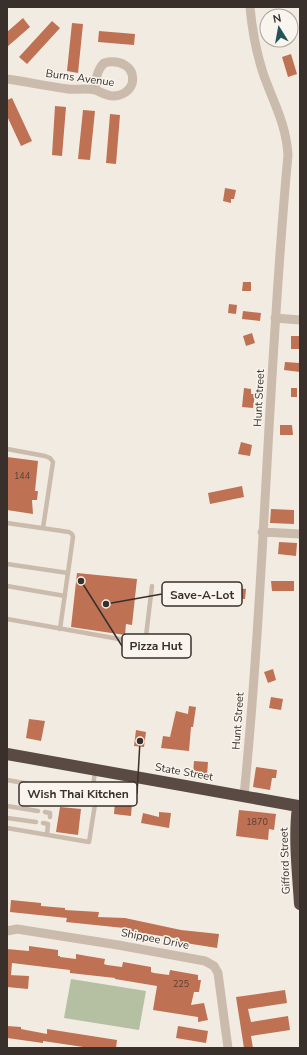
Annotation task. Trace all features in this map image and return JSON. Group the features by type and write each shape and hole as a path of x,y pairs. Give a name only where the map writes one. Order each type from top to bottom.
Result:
{"highway":[{"name":"State Street","path":"7,754 298,806 297,817"},
{"name":"Gifford Street","path":"297,817 297,866 300,904"}],"street":[{"name":"Hunt Street","path":"244,796 275,318 288,155 284,124 264,74 254,43 250,7"},
{"name":"Burns Avenue","path":"7,79 68,89 96,90 113,96 126,93 131,86 132,80 130,70 126,65 119,62 104,63 96,77 96,90"},
{"path":"275,318 300,320"},
{"path":"262,532 300,534"},
{"name":"Shippee Drive","path":"7,930 17,929 205,961 214,966 218,973 228,1048"}],"lane":[{"path":"7,449 45,456 50,458 53,462 43,528"},
{"path":"7,523 69,532 72,534 73,537 60,629"},
{"path":"7,564 68,573"},
{"path":"7,586 64,596"},
{"path":"7,619 140,642 144,640 146,636 152,586"},
{"path":"92,795 95,770"},
{"path":"7,780 92,795 96,798 89,842 7,828"},
{"path":"7,806 38,811"},
{"path":"45,812 50,813 47,835"},
{"path":"7,818 36,822"}],"green space":[{"path":"71,979 146,991 139,1030 64,1018"}],"building":[{"path":"23,18 30,27 7,47 7,32"},
{"path":"52,21 60,28 27,64 19,57"},
{"path":"72,23 83,24 78,73 67,71"},
{"path":"99,31 135,34 134,45 98,42"},
{"path":"291,54 297,74 288,77 282,57"},
{"path":"12,98 32,141 21,146 7,116 7,100"},
{"path":"55,106 66,107 62,156 52,155"},
{"path":"83,110 95,111 90,160 78,159"},
{"path":"110,114 120,115 116,164 106,163"},
{"path":"225,188 236,190 234,199 231,199 231,203 223,201"},
{"path":"243,282 251,282 251,291 242,291"},
{"path":"229,304 237,305 236,314 228,313"},
{"path":"243,311 261,313 260,321 242,319"},
{"path":"252,333 255,343 246,346 243,336"},
{"path":"291,336 300,336 300,349 291,349"},
{"path":"285,362 300,363 300,372 284,370"},
{"path":"244,388 251,389 251,394 255,394 253,408 242,407"},
{"path":"291,388 297,388 297,397 291,397"},
{"path":"280,425 292,425 293,435 280,435"},
{"path":"241,442 252,445 250,456 238,454"},
{"path":"7,457 38,461 35,491 38,491 37,500 32,500 33,514 7,510"},
{"path":"242,486 244,497 210,504 208,493"},
{"path":"271,509 294,510 294,524 270,523"},
{"path":"279,542 297,543 296,556 278,554"},
{"path":"77,573 137,579 132,625 126,624 125,635 71,627"},
{"path":"271,581 294,581 294,591 272,591"},
{"path":"237,588 246,589 245,599 236,599"},
{"path":"273,669 276,680 268,683 264,672"},
{"path":"271,697 283,699 281,710 269,708"},
{"path":"189,706 196,707 193,727 191,727 189,751 161,748 163,736 170,737 176,711 188,714"},
{"path":"29,719 45,721 41,741 26,738"},
{"path":"136,730 146,732 144,747 134,746"},
{"path":"194,761 208,762 207,775 193,774"},
{"path":"256,767 277,770 276,778 272,778 270,790 253,787"},
{"path":"115,801 132,803 131,816 114,814"},
{"path":"60,807 81,809 78,835 56,832"},
{"path":"239,810 276,814 274,830 269,829 268,840 236,836"},
{"path":"159,812 171,813 169,828 141,823 143,813 159,817"},
{"path":"11,900 41,903 41,906 65,908 65,910 99,912 98,917 125,918 181,930 219,934 217,948 179,942 180,939 123,930 124,928 66,922 67,918 10,912"},
{"path":"29,946 58,950 58,956 60,957 76,959 76,954 105,959 104,964 107,965 122,967 123,962 151,967 151,972 154,973 169,975 170,970 198,975 198,980 201,980 199,992 194,992 191,1005 204,1003 208,1020 198,1022 198,1017 153,1010 157,986 115,978 70,973 70,970 12,963 11,975 9,975 29,976 28,989 7,987 7,949 29,951"},
{"path":"285,990 287,1003 248,1009 251,1022 288,1016 290,1030 251,1036 253,1048 244,1048 236,997"},
{"path":"7,1026 21,1027 21,1029 47,1034 47,1029 117,1040 116,1048 90,1048 43,1041 43,1043 7,1038"},
{"path":"178,1026 208,1031 206,1043 176,1038"}],"place":[{"name":"Pizza Hut","path":"81,581"},
{"name":"Save-A-Lot","path":"106,604"},
{"name":"Wish Thai Kitchen","path":"140,741"}]}
